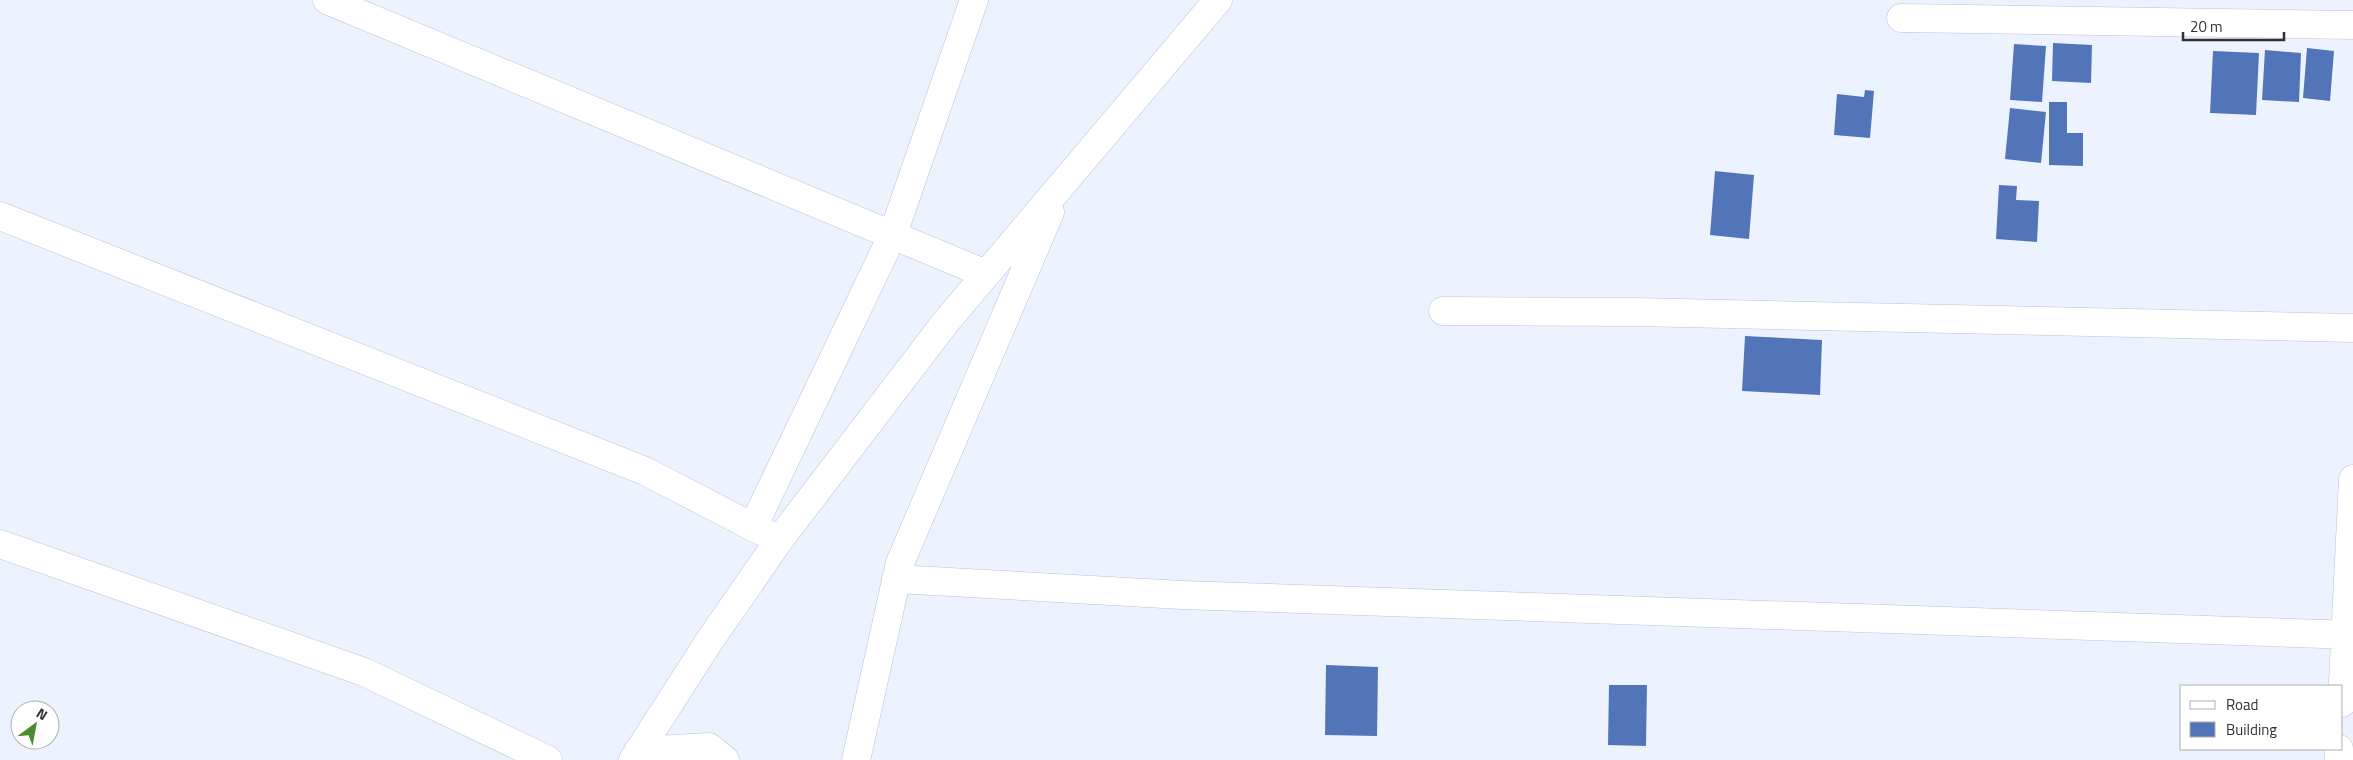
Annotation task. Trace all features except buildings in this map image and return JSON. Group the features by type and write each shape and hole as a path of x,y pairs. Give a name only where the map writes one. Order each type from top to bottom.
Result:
{"street":[{"path":"327,0 986,274"},
{"path":"753,527 893,234 974,0"},
{"path":"635,756 780,539 945,323 1061,186 1209,2"},
{"path":"1902,18 2353,25"},
{"path":"856,760 900,563 1061,186"},
{"path":"0,216 645,471 780,539"},
{"path":"1443,311 1657,313 2353,328"},
{"path":"2343,693 2349,635 2353,479"},
{"path":"0,544 364,672 548,760"},
{"path":"896,579 1182,595 2349,635"},
{"path":"635,756 709,747 726,760"}]}
